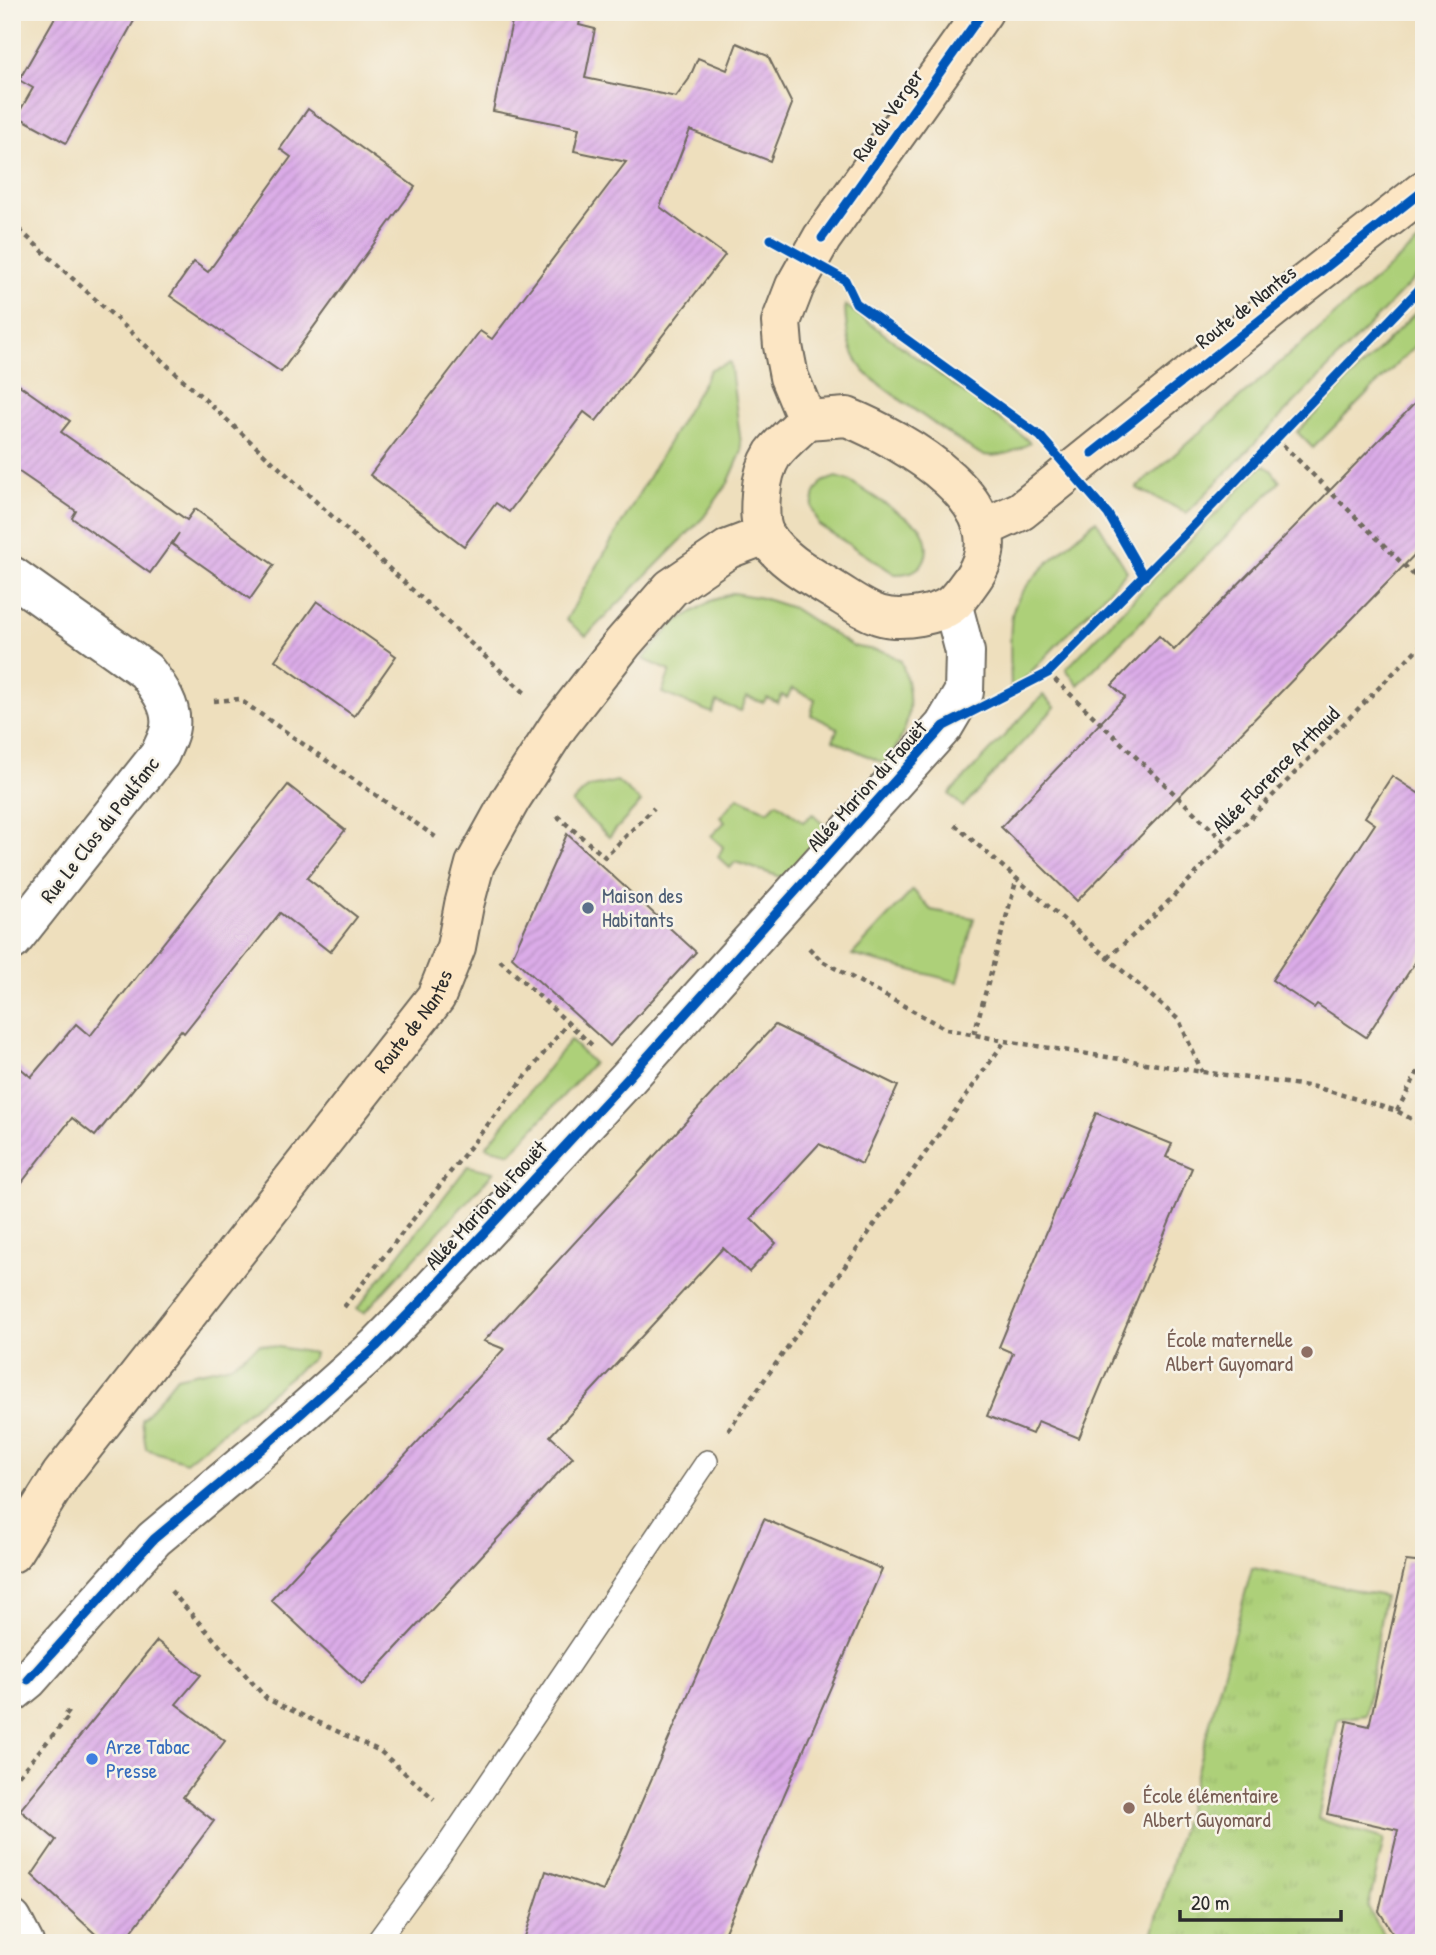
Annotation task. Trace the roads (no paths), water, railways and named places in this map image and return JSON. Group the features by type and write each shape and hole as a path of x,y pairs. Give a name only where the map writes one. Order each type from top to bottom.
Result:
{"main road":[{"name":"Rue du Verger","path":"807,420 789,377 782,346 781,322 795,286 822,238 983,12"},
{"name":"Route de Nantes","path":"984,528 1021,512 1424,190"},
{"path":"847,417 876,429 941,471 965,493 984,528 982,564 953,606 900,619 876,617 785,557 765,535 760,509 762,481 773,455 807,420 847,417"},
{"name":"Route de Nantes","path":"12,1553 24,1524 61,1475 436,997 456,947 475,864 511,799 559,725 623,643 671,588 728,549 765,535"}],"street":[{"name":"Rue Le Clos du Poulfanc","path":"12,576 146,671 168,705 170,727 160,754 12,941"},
{"name":"Allée Marion du Faouët","path":"12,1693 27,1680 154,1539 264,1447 376,1347 629,1077 944,726 964,692 965,652 953,606"},
{"path":"12,1921 24,1943"}],"lane":[{"path":"376,1943 461,1824 706,1461"}],"place":[{"name":"Maison des Habitants","path":"588,908"},
{"name":"École maternelle Albert Guyomard","path":"1307,1352"},
{"name":"Arze Tabac Presse","path":"92,1759"},
{"name":"École élémentaire Albert Guyomard","path":"1129,1808"}]}
